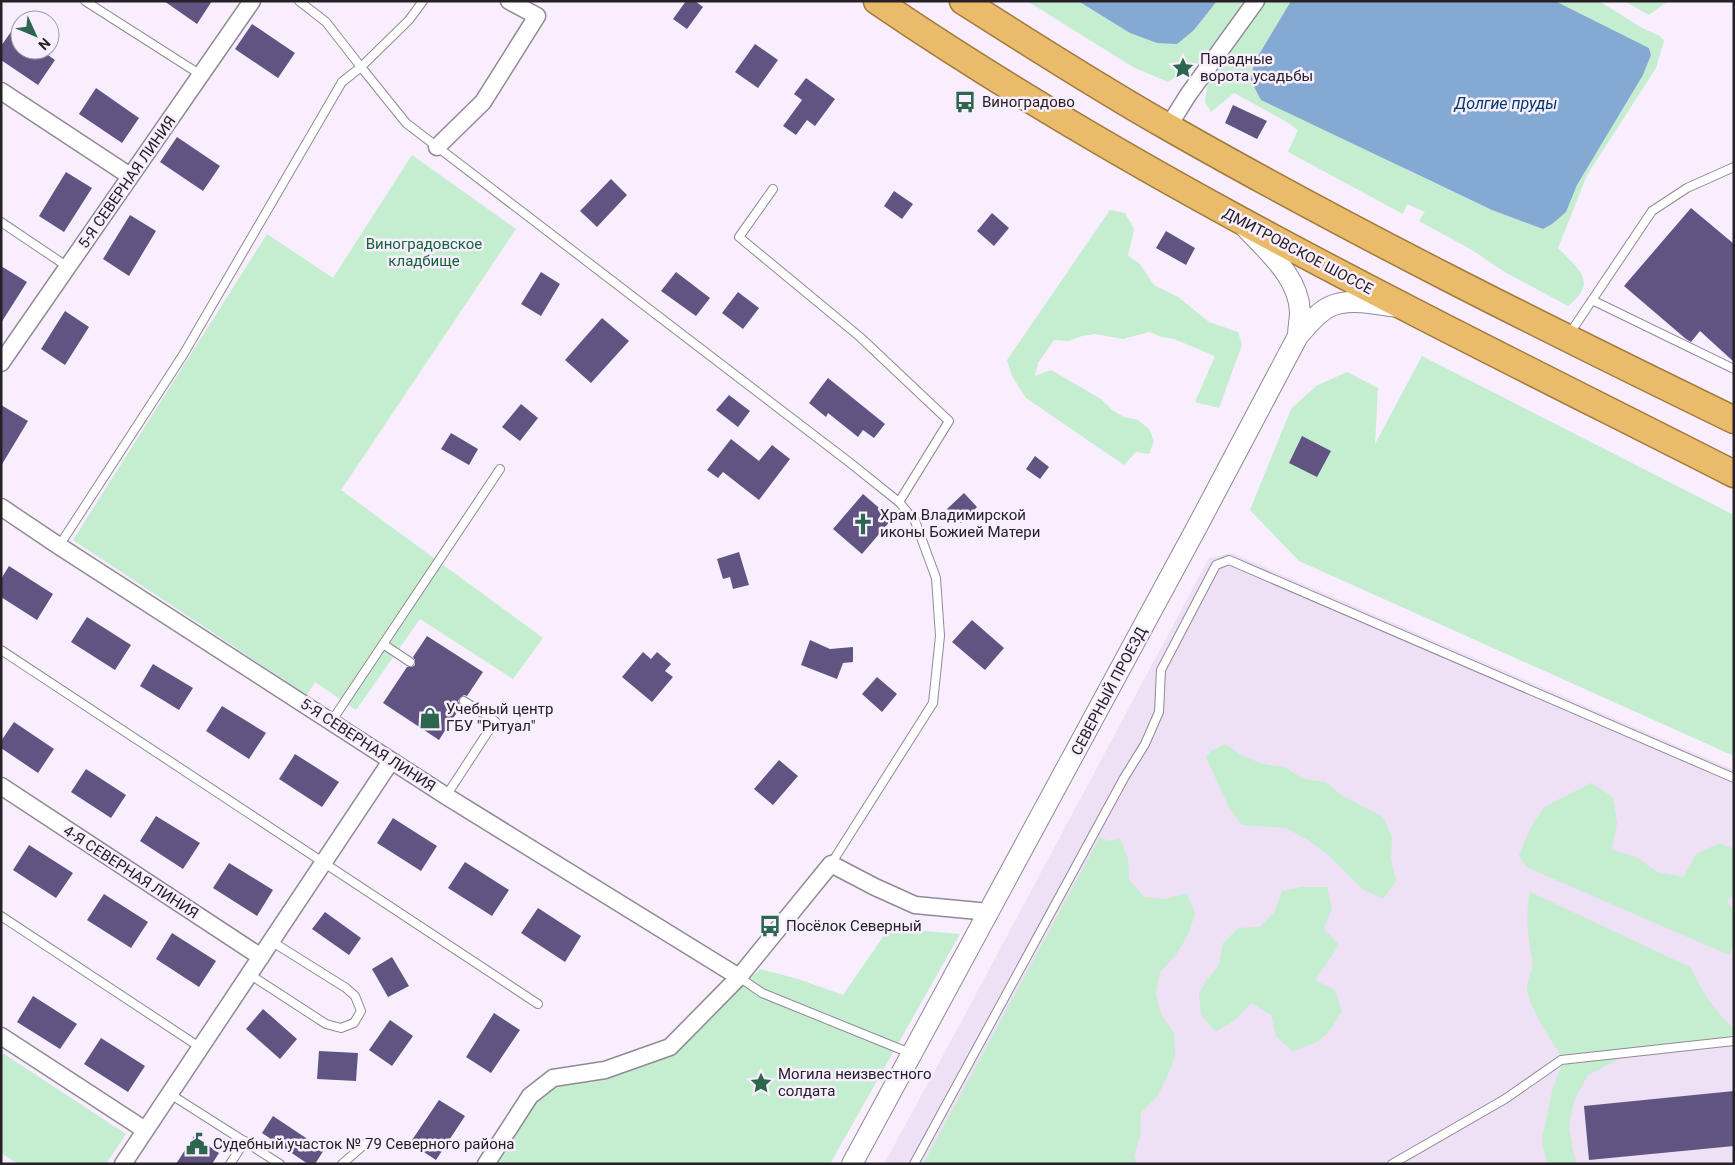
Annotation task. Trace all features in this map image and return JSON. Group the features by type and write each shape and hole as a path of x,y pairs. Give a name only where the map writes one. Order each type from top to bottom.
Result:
{"highway":[{"name":"ДМИТРОВСКОЕ ШОССЕ","path":"877,1 984,71 1121,154 1239,221 1734,474"},
{"path":"963,1 1168,127 1391,250 1734,420"}],"street":[{"name":"5-Я СЕВЕРНАЯ ЛИНИЯ","path":"1,363 252,1"},
{"path":"437,147 483,102 537,16 509,1"},
{"path":"1168,127 1188,95 1256,1"},
{"path":"1,91 130,176"},
{"name":"СЕВЕРНЫЙ ПРОЕЗД","path":"852,1164 1298,336 1300,310 1289,278 1279,264 1239,221"},
{"path":"1298,336 1315,318 1329,307 1341,303 1357,302 1406,308"},
{"name":"5-Я СЕВЕРНАЯ ЛИНИЯ","path":"1,507 391,761 739,977"},
{"path":"123,1164 391,761"},
{"name":"4-Я СЕВЕРНАЯ ЛИНИЯ","path":"1,786 261,957"},
{"path":"486,1164 530,1096 553,1078 605,1070 670,1047 739,977 831,864 915,905 989,912"},
{"path":"1,1036 145,1130"}],"lane":[{"path":"85,1 201,75"},
{"path":"299,1 326,22 406,123 899,502 915,521 936,578 940,636 933,702 831,864"},
{"path":"59,546 183,355 342,82 362,67 409,20 423,1"},
{"path":"1566,338 1652,211 1687,188 1734,167"},
{"path":"773,188 738,237 860,337 949,421 899,502"},
{"path":"1,222 68,267"},
{"path":"1592,300 1734,369"},
{"path":"331,722 500,469"},
{"path":"914,1164 1124,778 1145,744 1159,712 1161,670 1216,565 1230,560 1734,778"},
{"path":"383,644 410,662"},
{"path":"1,650 538,1004"},
{"path":"446,796 495,721 464,701"},
{"path":"1,916 201,1048"},
{"path":"249,974 326,1024 341,1028 354,1023 361,1010 355,996 346,988 272,941"},
{"path":"739,977 762,993 912,1054"},
{"path":"1392,1164 1505,1099 1561,1060 1734,1041"},
{"path":"170,1094 280,1164"},
{"path":"230,1164 245,1141"},
{"path":"342,1164 366,1144"}],"shaded area":[{"path":"1232,553 1734,770 1734,1164 884,1164 1209,558"}],"green space":[{"path":"1027,1 1078,1 1130,33 1157,43 1194,30 1217,1 1245,1 1199,63 1168,82 1133,67"},
{"path":"1267,1 1291,1 1255,61 1250,79 1407,170 1492,210 1543,229 1566,212 1577,185 1643,75 1651,55 1649,48 1555,1 1599,1 1642,28 1660,36 1664,41 1656,68 1587,175 1558,248 1578,269 1582,276 1584,283 1577,297 1568,306 1503,271 1472,250 1419,221 1425,212 1407,204 1403,214 1288,152 1298,130 1234,93 1211,112 1205,102 1208,80"},
{"path":"1624,1 1668,1 1649,15"},
{"name":"Виноградовское кладбище","path":"412,155 516,229 341,490 543,638 513,679 420,619 356,710 315,682 307,695 73,540 267,234 333,278"},
{"path":"1110,210 1125,213 1134,229 1128,256 1139,263 1154,285 1178,297 1209,322 1238,332 1242,345 1219,408 1195,402 1215,356 1174,339 1149,332 1123,339 1095,334 1069,341 1054,340 1038,363 1035,376 1051,370 1101,399 1112,410 1124,417 1138,420 1149,429 1154,441 1149,454 1136,452 1124,465 1026,398 1012,376 1007,360"},
{"path":"1422,356 1734,515 1734,756 1299,561 1250,510 1291,409 1316,386 1347,372 1378,388 1375,444"},
{"path":"1225,744 1243,756 1263,764 1285,767 1303,779 1325,782 1343,796 1383,817 1392,837 1391,859 1396,881 1383,899 1362,889 1327,854 1308,840 1286,828 1242,825 1229,807 1206,757 1211,751"},
{"path":"1591,783 1613,797 1617,823 1612,850 1636,857 1657,872 1683,877 1696,854 1720,843 1734,849 1734,894 1727,902 1734,910 1734,945 1729,955 1526,867 1519,855 1530,829 1544,807"},
{"path":"1100,837 1109,841 1120,838 1128,859 1129,880 1144,897 1165,899 1187,893 1195,914 1188,935 1176,955 1160,972 1156,994 1161,1015 1174,1033 1175,1056 1157,1097 1141,1113 1140,1136 1134,1157 1137,1164 923,1164"},
{"path":"1303,887 1327,887 1332,908 1324,929 1339,945 1315,980 1335,990 1342,1011 1337,1020 1317,1042 1292,1051 1276,1036 1271,1015 1251,1003 1236,1019 1216,1032 1201,1015 1199,994 1205,982 1219,965 1223,943 1238,928 1260,927 1275,911 1282,891"},
{"path":"1530,892 1690,967 1709,1000 1734,1029 1734,1034 1714,1044 1686,1046 1659,1044 1634,1051 1588,1075 1575,1098 1569,1125 1577,1164 1547,1164 1542,1140 1553,1087 1564,1061 1537,1016 1527,990 1532,964 1528,926"},
{"path":"889,928 960,934 830,1164 492,1164 531,1104 558,1084 608,1077 676,1053 760,969 798,979 843,995"},
{"path":"1,1052 126,1134 106,1164 18,1164 1,1153"}],"water":[{"path":"1078,1 1217,1 1194,30 1177,44 1157,43 1130,33"},
{"name":"Долгие пруды","path":"1291,1 1555,1 1649,48 1651,55 1643,75 1577,185 1566,212 1543,229 1492,210 1261,100 1250,79 1255,61"}],"building":[{"path":"164,1 212,1 197,24"},
{"path":"686,1 695,1 703,7 687,29 673,19"},
{"path":"252,24 295,53 278,78 235,49"},
{"path":"10,33 10,60 55,60 38,85 1,60 1,46"},
{"path":"755,44 778,60 758,88 735,72"},
{"path":"806,78 835,99 815,126 807,120 796,135 783,126 802,100 794,94"},
{"path":"96,88 139,118 122,143 79,114"},
{"path":"1233,105 1267,121 1257,139 1225,123"},
{"path":"177,137 220,166 203,191 160,162"},
{"path":"66,172 92,188 64,232 39,216"},
{"path":"611,179 627,195 597,227 580,211"},
{"path":"894,191 913,204 902,219 884,206"},
{"path":"1691,208 1734,244 1734,362 1700,331 1691,342 1686,339 1624,286"},
{"path":"992,213 1009,228 994,246 977,231"},
{"path":"130,215 156,231 129,276 103,259"},
{"path":"1166,231 1195,248 1186,265 1156,248"},
{"path":"1,266 27,282 1,323"},
{"path":"541,272 560,284 541,316 521,304"},
{"path":"676,272 710,298 696,316 661,291"},
{"path":"738,292 759,308 743,329 722,313"},
{"path":"65,311 89,327 65,365 41,349"},
{"path":"602,318 629,341 591,383 565,360"},
{"path":"828,378 885,424 874,438 863,430 858,437 828,413 826,417 809,403"},
{"path":"729,395 750,411 738,427 716,410"},
{"path":"521,404 538,418 520,441 502,427"},
{"path":"1,405 28,421 1,466"},
{"path":"451,433 478,449 469,465 441,449"},
{"path":"1302,436 1331,451 1317,477 1289,463"},
{"path":"731,439 759,461 772,445 790,459 759,500 723,472 718,478 707,470"},
{"path":"1035,456 1049,467 1040,479 1026,469"},
{"path":"964,493 977,507 961,523 947,509"},
{"name":"Храм Владимирской иконы Божией Матери","path":"863,494 892,519 862,554 833,529"},
{"path":"739,552 749,585 733,589 730,577 723,579 717,559"},
{"path":"9,566 53,594 37,620 1,597 1,579"},
{"path":"87,617 131,645 115,670 71,642"},
{"path":"972,620 1004,648 985,670 952,642"},
{"path":"427,636 483,672 467,696 464,695 458,701 461,706 439,740 383,703 407,667 415,665 413,657"},
{"path":"810,640 830,649 853,647 853,662 843,663 837,679 801,665"},
{"path":"643,652 651,659 657,652 671,664 665,671 673,677 652,702 622,677"},
{"path":"153,664 193,688 179,710 140,686"},
{"path":"877,677 897,694 882,712 862,694"},
{"path":"222,706 266,733 249,759 206,731"},
{"path":"14,722 54,749 38,773 1,748 1,741"},
{"path":"295,754 339,782 322,807 279,779"},
{"path":"779,760 798,776 773,805 754,789"},
{"path":"86,769 126,795 111,818 71,792"},
{"path":"156,816 200,843 183,869 140,841"},
{"path":"393,818 437,846 421,871 377,843"},
{"path":"29,845 73,873 56,898 13,870"},
{"path":"465,862 509,890 492,916 448,888"},
{"path":"229,863 273,890 257,916 213,888"},
{"path":"104,894 148,922 131,948 87,920"},
{"path":"538,908 581,936 565,962 521,933"},
{"path":"325,912 361,938 349,955 312,929"},
{"path":"172,933 216,961 199,987 156,959"},
{"path":"392,957 409,986 388,997 372,969"},
{"path":"33,996 77,1024 60,1049 17,1022"},
{"path":"263,1009 297,1039 280,1059 246,1029"},
{"path":"494,1013 520,1030 491,1073 466,1057"},
{"path":"390,1020 413,1036 392,1066 369,1050"},
{"path":"101,1038 145,1066 128,1092 84,1064"},
{"path":"319,1051 358,1053 356,1081 317,1079"},
{"path":"1734,1091 1734,1146 1589,1160 1584,1106"},
{"path":"439,1100 465,1116 436,1160 410,1143"},
{"path":"273,1116 324,1150 315,1164 308,1164 262,1133"},
{"name":"Судебный участок № 79 Северного района","path":"194,1136 219,1153 212,1164 176,1164"}],"place":[{"name":"Парадные ворота усадьбы","path":"1183,68"},
{"name":"Виноградово","path":"965,102"},
{"name":"Храм Владимирской иконы Божией Матери","path":"863,524"},
{"name":"Учебный центр ГБУ \"Ритуал\"","path":"430,718"},
{"name":"Посёлок Северный","path":"770,926"},
{"name":"Могила неизвестного солдата","path":"761,1083"},
{"name":"Судебный участок № 79 Северного района","path":"197,1144"}]}
